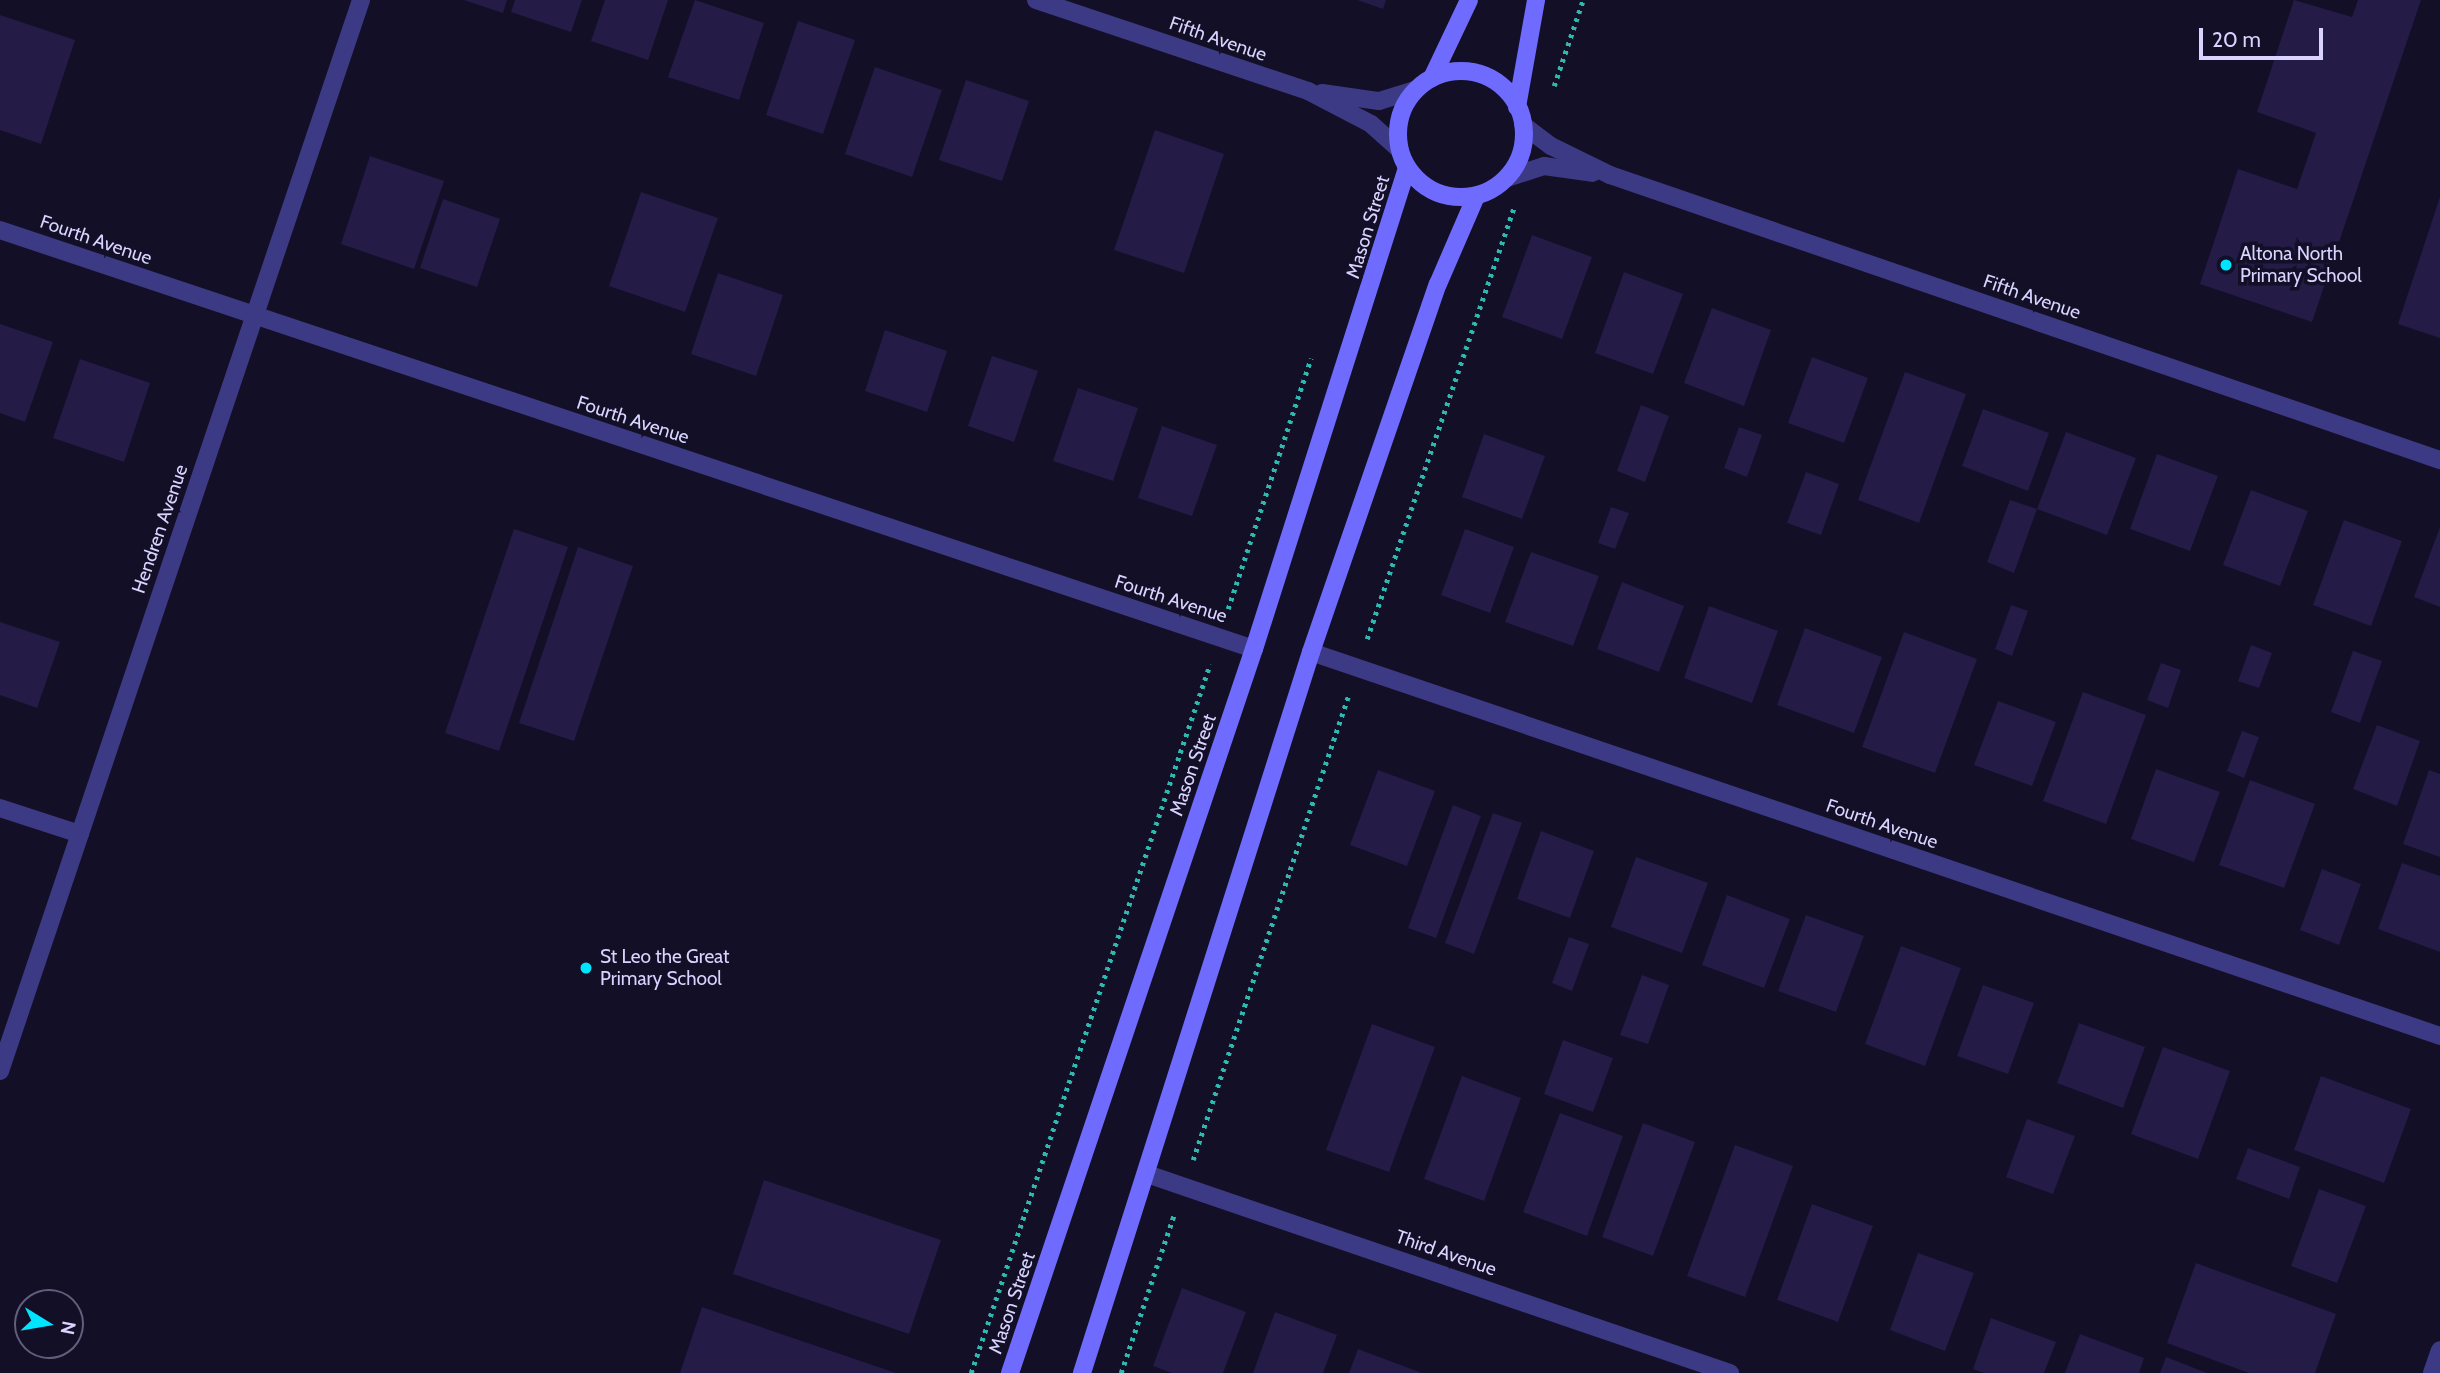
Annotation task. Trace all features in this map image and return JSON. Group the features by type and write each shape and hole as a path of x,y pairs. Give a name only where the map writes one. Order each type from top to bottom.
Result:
{"street":[{"name":"Hendren Avenue","path":"0,1071 360,0"},
{"name":"Fifth Avenue","path":"1036,0 1308,91 1371,124 1399,149"},
{"path":"1432,78 1469,0"},
{"path":"1517,107 1536,0"},
{"path":"1451,71 1471,72 1490,78 1506,90 1517,107 1523,125 1523,145 1507,178 1476,196 1457,198 1440,194 1421,184 1407,169 1399,149 1398,127 1404,107 1415,89 1432,78 1451,71"},
{"name":"Fifth Avenue","path":"1308,91 1379,101 1415,89"},
{"name":"Fifth Avenue","path":"1523,125 1551,146 1610,175 2440,460"},
{"name":"Fifth Avenue","path":"1507,178 1544,166 1610,175"},
{"name":"Mason Street","path":"1010,1373 1254,649 1407,169"},
{"path":"1082,1373 1311,652 1438,285 1476,196"},
{"name":"Fourth Avenue","path":"0,230 1254,649"},
{"name":"Fourth Avenue","path":"1311,652 2440,1036"},
{"path":"0,807 79,834"},
{"name":"Third Avenue","path":"1147,1174 1730,1373"},
{"path":"2432,1373 2440,1350"}],"path":[{"path":"971,1373 1315,347"}],"building":[{"path":"464,0 507,0 503,13"},
{"path":"515,0 582,0 571,32 511,12"},
{"path":"605,0 668,0 648,60 591,41"},
{"path":"695,0 764,23 739,100 668,77"},
{"path":"1357,0 1386,0 1383,9"},
{"path":"2294,0 2352,17 2358,0 2421,0 2312,322 2200,284 2238,169 2297,189 2316,133 2257,112"},
{"path":"0,15 75,40 41,144 0,130"},
{"path":"798,21 855,40 823,134 766,115"},
{"path":"875,67 942,90 912,177 845,154"},
{"path":"966,80 1029,101 1002,181 939,160"},
{"path":"1155,130 1224,154 1184,273 1114,250"},
{"path":"370,156 444,181 414,269 341,244"},
{"path":"641,192 718,218 685,312 609,286"},
{"path":"2440,197 2440,338 2398,324"},
{"path":"443,199 500,219 477,287 420,268"},
{"path":"1532,235 1592,257 1562,339 1502,317"},
{"path":"1624,272 1683,294 1653,374 1595,353"},
{"path":"718,273 783,295 756,376 691,354"},
{"path":"1712,308 1771,330 1744,406 1684,383"},
{"path":"0,324 53,342 25,422 0,413"},
{"path":"885,330 947,351 927,412 865,391"},
{"path":"992,356 1038,371 1014,442 968,426"},
{"path":"1812,357 1868,378 1844,443 1788,423"},
{"path":"80,359 150,383 124,462 53,438"},
{"path":"1905,372 1966,394 1919,523 1858,500"},
{"path":"1078,388 1138,408 1113,481 1053,461"},
{"path":"1641,405 1669,416 1645,482 1617,471"},
{"path":"1983,409 2049,433 2028,491 1962,466"},
{"path":"1162,426 1217,445 1192,516 1138,498"},
{"path":"1739,427 1762,435 1747,477 1724,468"},
{"path":"2066,432 2136,458 2107,535 2037,509"},
{"path":"1484,434 1545,456 1522,519 1462,497"},
{"path":"2157,454 2218,476 2190,551 2130,529"},
{"path":"1806,472 1839,484 1821,535 1787,523"},
{"path":"2251,490 2308,511 2280,586 2223,565"},
{"path":"2010,500 2037,509 2014,573 1987,562"},
{"path":"1611,507 1629,513 1615,549 1598,543"},
{"path":"2344,520 2402,541 2371,626 2313,605"},
{"path":"2440,527 2440,607 2414,597"},
{"path":"514,529 568,547 499,751 445,733"},
{"path":"1465,529 1514,547 1490,613 1441,595"},
{"path":"578,547 633,566 574,741 519,723"},
{"path":"1531,552 1599,576 1573,646 1505,622"},
{"path":"1622,582 1684,606 1659,672 1597,649"},
{"path":"2011,605 2028,611 2012,656 1995,649"},
{"path":"1709,606 1778,631 1752,703 1684,678"},
{"path":"0,622 60,642 37,708 0,695"},
{"path":"1805,628 1882,657 1854,733 1777,705"},
{"path":"1904,632 1977,659 1935,773 1862,747"},
{"path":"2251,645 2272,653 2259,688 2238,681"},
{"path":"2353,651 2382,661 2360,723 2331,712"},
{"path":"2161,663 2181,670 2168,708 2147,700"},
{"path":"2083,692 2146,715 2106,824 2043,801"},
{"path":"1998,701 2056,722 2032,786 1974,765"},
{"path":"2377,725 2420,741 2397,806 2353,789"},
{"path":"2242,731 2259,737 2244,778 2227,771"},
{"path":"2156,769 2220,792 2194,862 2131,839"},
{"path":"1378,770 1435,791 1407,866 1350,845"},
{"path":"2429,770 2440,774 2440,857 2403,844"},
{"path":"2250,780 2315,804 2284,888 2219,865"},
{"path":"1453,805 1481,816 1436,938 1408,928"},
{"path":"1493,813 1522,823 1474,954 1445,943"},
{"path":"1541,831 1594,851 1570,918 1517,899"},
{"path":"1636,857 1708,883 1682,953 1611,927"},
{"path":"2402,863 2440,876 2440,952 2378,929"},
{"path":"2322,869 2361,884 2339,945 2300,930"},
{"path":"1727,895 1790,919 1764,988 1702,965"},
{"path":"1806,915 1864,936 1836,1012 1778,991"},
{"path":"1569,937 1589,944 1572,991 1552,983"},
{"path":"1901,946 1961,968 1925,1066 1865,1044"},
{"path":"1642,975 1669,985 1648,1044 1620,1035"},
{"path":"1983,985 2034,1003 2008,1074 1957,1056"},
{"path":"2079,1023 2145,1047 2123,1108 2057,1083"},
{"path":"1372,1024 1435,1047 1389,1172 1326,1150"},
{"path":"1563,1040 1613,1058 1593,1112 1544,1094"},
{"path":"2163,1047 2230,1071 2198,1159 2131,1134"},
{"path":"1462,1076 1521,1098 1484,1201 1424,1179"},
{"path":"2321,1076 2411,1109 2384,1183 2294,1150"},
{"path":"1560,1113 1623,1136 1587,1236 1523,1212"},
{"path":"2027,1119 2075,1136 2053,1194 2006,1177"},
{"path":"1643,1123 1695,1142 1653,1256 1602,1237"},
{"path":"1735,1145 1793,1166 1745,1297 1687,1276"},
{"path":"2248,1148 2300,1167 2289,1199 2236,1179"},
{"path":"764,1180 941,1240 909,1334 733,1274"},
{"path":"2319,1189 2366,1206 2337,1283 2291,1266"},
{"path":"1812,1204 1873,1226 1838,1322 1777,1300"},
{"path":"1918,1253 1974,1273 1945,1351 1890,1330"},
{"path":"2196,1263 2336,1314 2315,1373 2249,1373 2167,1343"},
{"path":"1182,1288 1246,1312 1223,1373 1172,1373 1153,1366"},
{"path":"702,1307 896,1373 680,1373"},
{"path":"1275,1312 1337,1335 1323,1373 1253,1373"},
{"path":"1991,1318 2056,1342 2044,1373 1984,1373 1973,1369"},
{"path":"2080,1334 2144,1358 2139,1373 2065,1373"},
{"path":"1358,1349 1422,1373 1349,1373"},
{"path":"2166,1357 2207,1373 2160,1373"}],"place":[{"name":"Altona North Primary School","path":"2226,265"},
{"name":"St Leo the Great Primary School","path":"586,968"}]}
